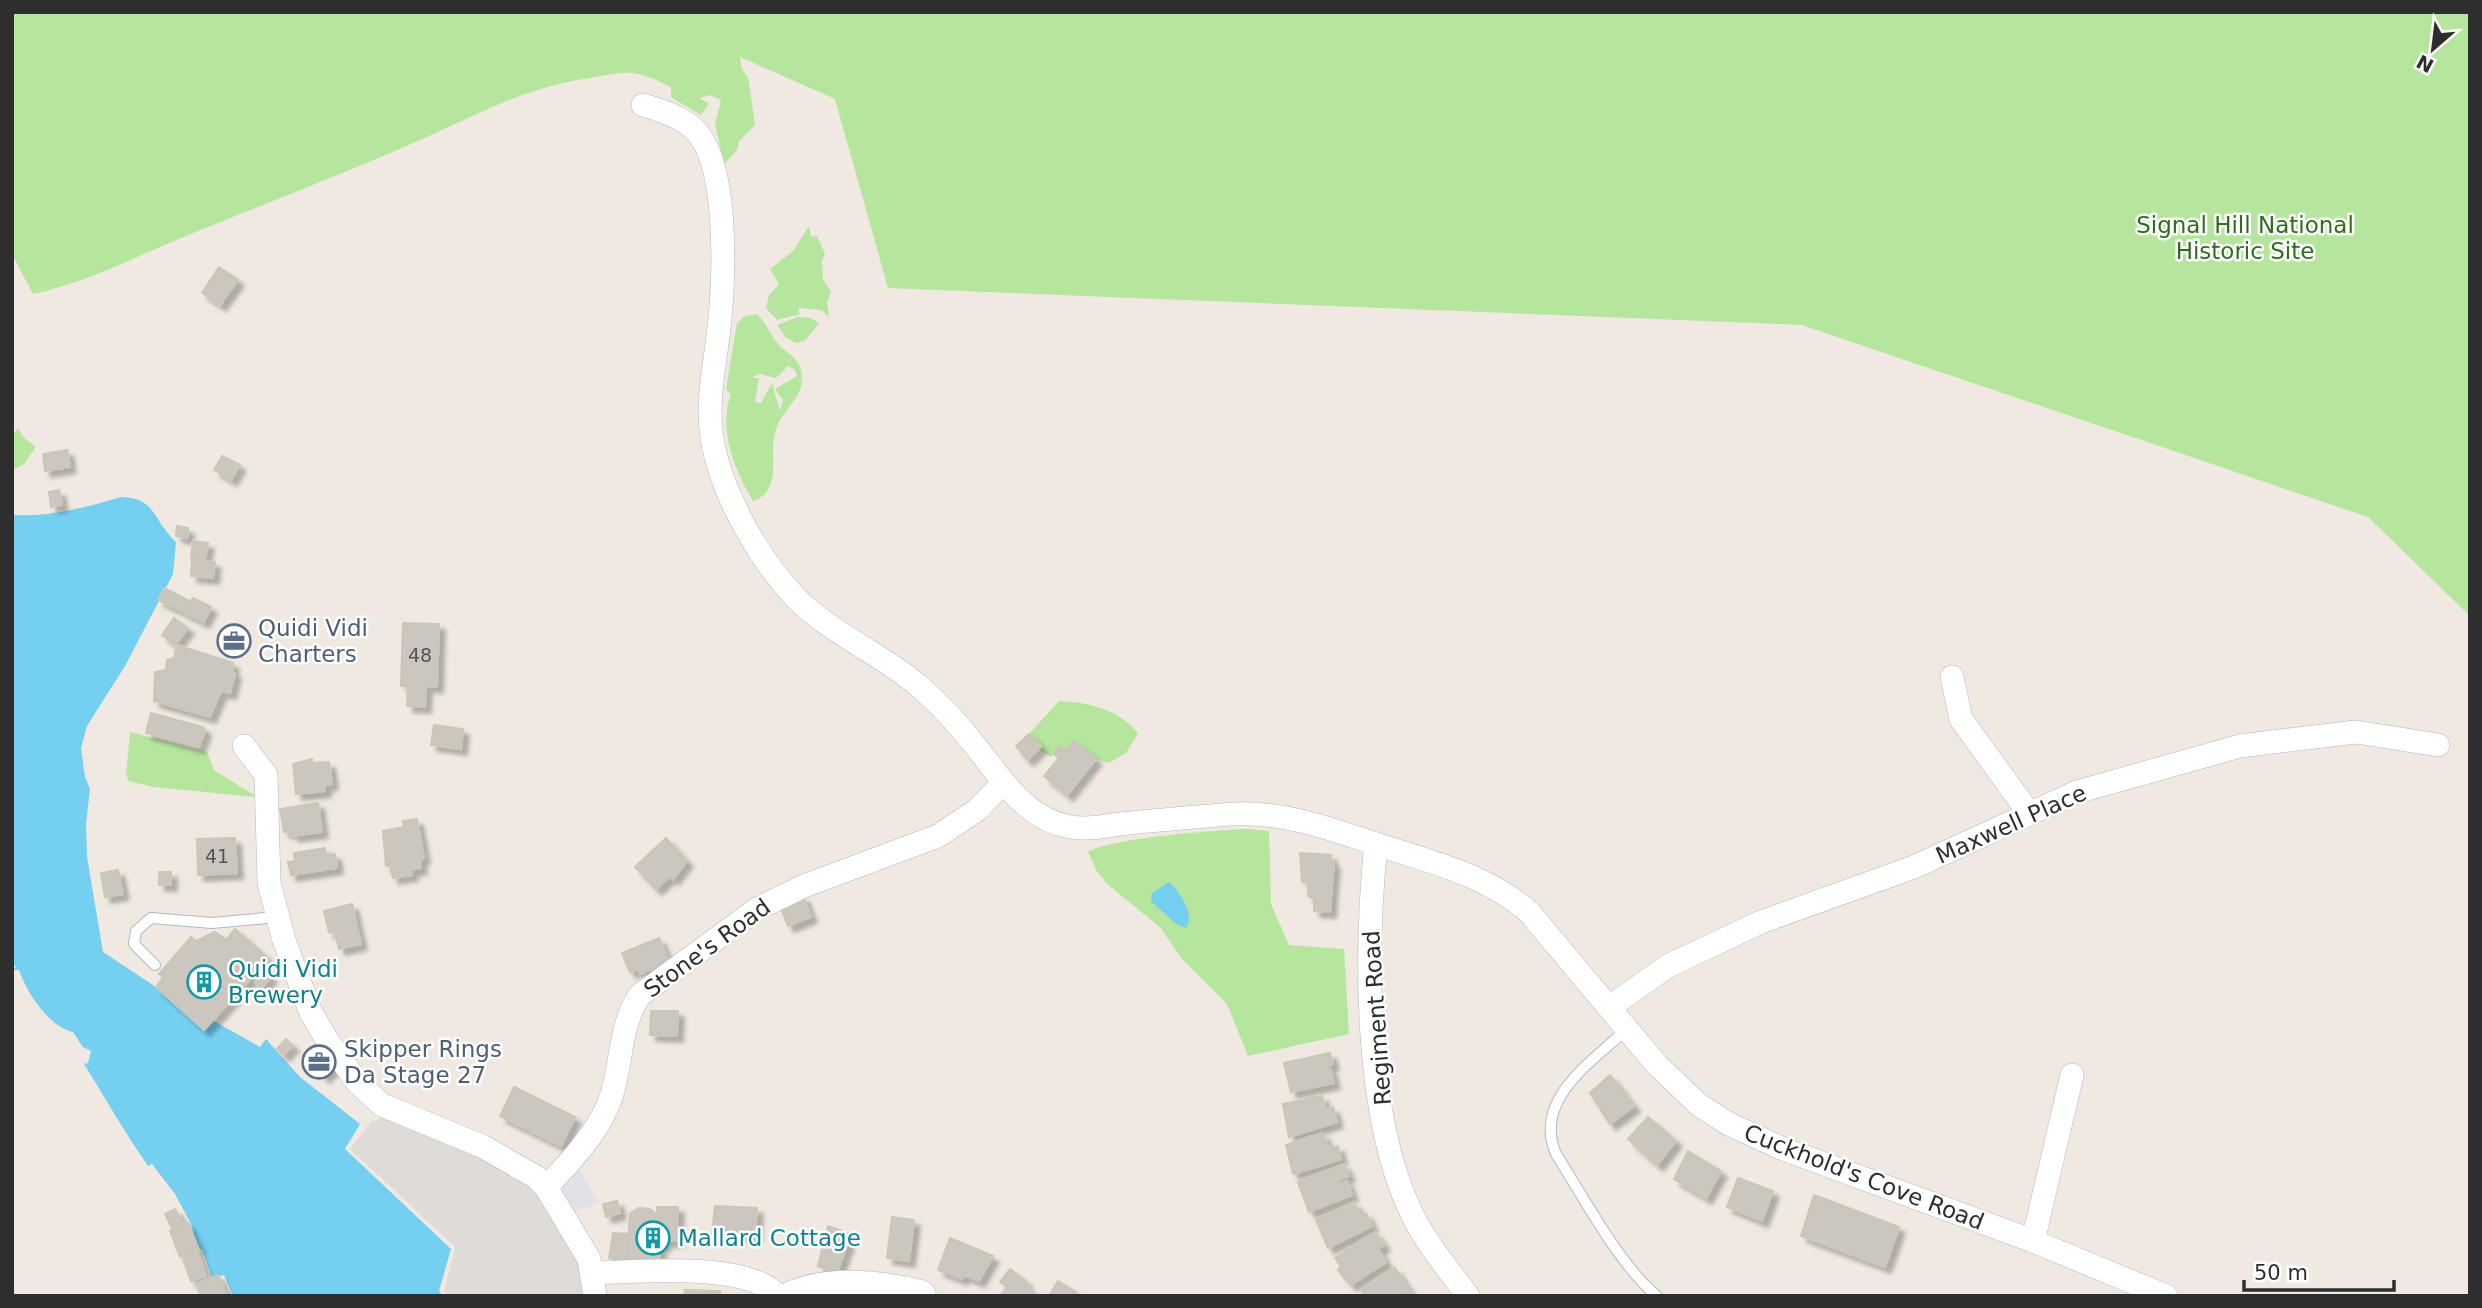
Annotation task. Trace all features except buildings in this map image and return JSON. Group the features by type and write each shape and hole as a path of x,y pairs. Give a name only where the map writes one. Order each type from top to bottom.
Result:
{"street":[{"name":"Cuckhold's Cove Road","path":"643,105 673,116 694,128 707,147 713,166 719,206 722,272 710,402 711,430 728,487 755,545 775,575 818,619 906,676 946,711 1003,783 1028,807 1047,820 1073,828 1234,814 1300,820 1467,873 1508,894 1544,928 1676,1084 1699,1105 1738,1129 1861,1180 2033,1241 2166,1296"},
{"path":"1952,677 1961,719 2029,813"},
{"name":"Maxwell Place","path":"1611,1006 1668,966 1761,922 1913,867 2077,792 2240,747 2356,732 2438,745"},
{"path":"244,746 266,775 266,855 277,917 311,1013 329,1043 369,1095 382,1105 503,1157 546,1187 589,1259 594,1284 739,1275 766,1284 778,1296"},
{"name":"Stone's Road","path":"546,1187 563,1171 605,1112 612,1096 631,1008 640,995 757,909 804,886 938,836 977,810 1003,783"},
{"name":"Regiment Road","path":"1376,844 1368,947 1375,1056 1383,1114 1401,1190 1412,1214 1468,1296"},
{"path":"2033,1241 2072,1076"},
{"path":"794,1296 815,1290 854,1287 920,1296"}],"lane":[{"path":"155,965 139,952 134,944 136,931 151,918 212,923 277,917"},
{"path":"1628,1028 1558,1097 1548,1125 1549,1139 1615,1244 1644,1286 1657,1296"}],"shaded area":[{"path":"383,1114 488,1157 536,1191 579,1264 585,1296 448,1296 444,1291 455,1247 350,1149 371,1121 378,1120"},
{"path":"577,1166 599,1203 573,1212 564,1197 563,1185"}],"green space":[{"name":"Signal Hill National Historic Site","path":"12,12 2470,12 2470,616 2368,517 1802,325 888,288 835,99 740,57 742,70 748,77 755,125 739,141 737,150 724,164 715,124 721,100 710,95 700,98 709,104 701,115 671,97 671,87 642,75 621,73 568,82 508,100 369,162 108,270 33,294 12,254"},
{"path":"809,226 811,237 817,236 825,254 822,261 823,279 831,292 827,302 829,317 822,310 798,308 800,314 777,320 766,308 769,295 779,284 770,269 793,251"},
{"path":"757,314 778,344 796,360 802,377 798,393 776,429 769,488 763,496 753,501 734,462 726,421 731,394 726,389 737,323 745,316","holes":["788,366 795,370 797,376 775,389 783,400 780,411 772,383 761,403 755,402 759,378 751,378 760,374 776,378"]},
{"path":"797,317 811,318 819,323 806,340 797,343 786,338 777,325"},
{"path":"18,428 24,438 36,447 24,464 12,470 12,436"},
{"path":"1059,701 1081,703 1112,712 1138,733 1126,753 1109,763 1096,759 1074,741 1066,751 1060,747 1051,757 1038,749 1041,746 1029,734"},
{"path":"130,732 207,752 214,770 257,797 153,787 129,781 126,775"},
{"path":"1248,829 1269,831 1271,904 1289,945 1344,949 1349,1034 1248,1056 1227,1004 1182,959 1160,927 1107,884 1096,870 1088,852 1140,839"}],"water":[{"path":"121,497 133,498 148,506 176,542 173,574 125,666 87,726 81,748 85,777 90,789 86,824 87,857 103,952 156,987 204,1029 212,1020 260,1047 266,1039 300,1077 360,1124 345,1149 451,1249 439,1291 443,1296 233,1296 224,1275 212,1278 202,1249 199,1250 190,1222 175,1194 152,1164 148,1166 84,1064 88,1063 91,1051 83,1047 73,1032 64,1029 47,1016 27,989 19,970 12,970 16,967 12,963 12,515 54,513"},
{"path":"1169,882 1188,911 1189,923 1186,928 1176,924 1151,901 1152,893"}],"place":[{"name":"Quidi Vidi Charters","path":"234,641"},
{"name":"Quidi Vidi Brewery","path":"204,982"},
{"name":"Skipper Rings Da Stage 27","path":"319,1062"},
{"name":"Mallard Cottage","path":"653,1238"}]}
